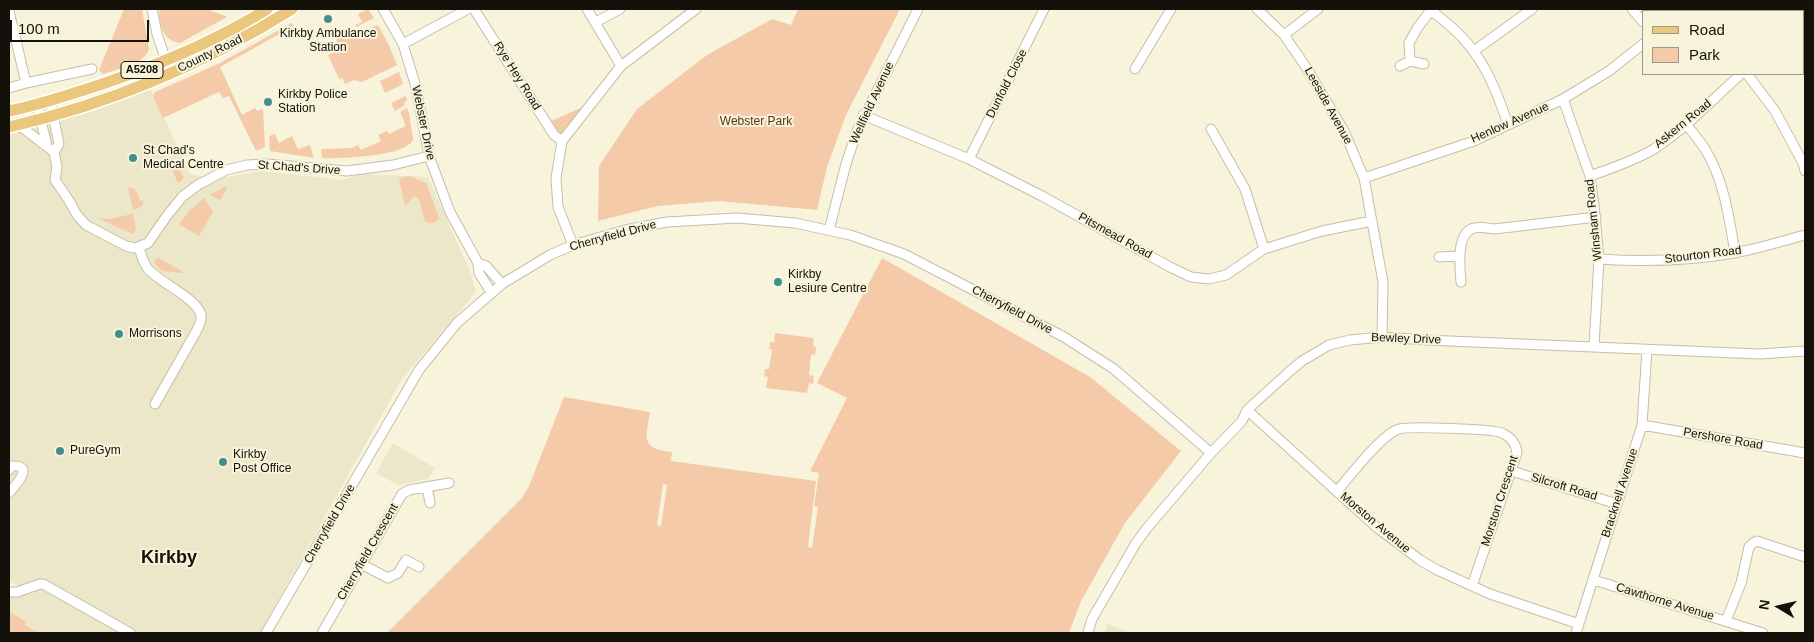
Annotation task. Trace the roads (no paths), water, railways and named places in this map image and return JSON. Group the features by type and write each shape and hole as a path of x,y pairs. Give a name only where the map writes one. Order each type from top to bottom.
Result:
{"main road":[{"name":"County Road","path":"9,110 50,101 166,61 238,26 267,9"},
{"name":"County Road","path":"12,126 41,119 146,84 218,51 292,9"}],"street":[{"path":"152,9 156,34 166,61"},
{"name":"Webster Drive","path":"383,9 403,44 419,100 429,156 450,212 478,263 479,273 492,292"},
{"path":"403,44 468,9"},
{"name":"Rye Hey Road","path":"474,9 554,135 562,141"},
{"path":"587,9 621,66"},
{"path":"596,22 620,9"},
{"path":"573,245 558,207 556,178 562,141 621,66 696,9"},
{"name":"Wellfield Avenue","path":"829,230 846,164 863,115 918,9"},
{"name":"Dunfold Close","path":"969,159 1044,9"},
{"path":"1135,69 1171,9"},
{"name":"Leeside Avenue","path":"1257,9 1284,35 1325,97 1344,131 1364,178 1383,282 1382,337"},
{"path":"1284,35 1318,9"},
{"path":"1410,61 1409,43 1430,9 1442,18 1474,51 1490,80 1508,125"},
{"path":"1474,51 1532,9"},
{"path":"1632,9 1642,21"},
{"path":"9,11 26,84"},
{"name":"Henlow Avenue","path":"1364,178 1474,141 1563,99 1609,71 1642,45"},
{"path":"1400,66 1410,61 1424,64"},
{"path":"9,88 92,69"},
{"name":"Askern Road","path":"1590,176 1619,166 1653,149 1686,124 1740,75"},
{"path":"1748,75 1774,111 1804,165"},
{"name":"Winsham Road","path":"1563,99 1590,176 1596,217 1599,258 1594,346"},
{"path":"50,101 59,144 51,149"},
{"path":"37,104 57,167 55,180 80,220 126,246 139,247 144,262 150,271 201,313 201,320 197,330 156,404"},
{"name":"Pitsmead Road","path":"863,115 969,159 1050,200 1191,277 1209,280 1226,275 1264,249 1322,231 1372,221"},
{"path":"1686,124 1705,149 1719,178 1727,208 1735,253"},
{"path":"12,126 24,129 51,149"},
{"path":"1212,129 1245,189 1264,249"},
{"name":"St Chad's Drive","path":"139,247 152,239 166,217 183,196 198,184 226,170 252,164 267,164 347,171 393,165 429,156"},
{"path":"1461,282 1458,256 1465,235 1470,229 1482,227 1494,229 1596,217"},
{"name":"Cherryfield Drive","path":"266,633 419,370 457,324 502,284 541,260 573,245 625,230 668,222 699,219 736,218 774,221 829,230 904,254 1064,337 1114,369 1211,453"},
{"name":"Stourton Road","path":"1599,258 1658,261 1694,259 1735,253 1805,235"},
{"path":"1439,257 1458,256"},
{"name":"Webster Drive","path":"478,263 486,266 502,284"},
{"name":"Bewley Drive","path":"1088,633 1092,620 1136,542 1147,528 1211,453 1242,421 1248,410 1290,371 1329,345 1350,340 1382,337 1760,354 1805,351"},
{"name":"Bracknell Avenue","path":"1576,633 1642,425 1647,350"},
{"name":"Morston Avenue","path":"1248,410 1374,526 1406,550 1437,570 1472,586 1512,602 1579,624"},
{"name":"Pershore Road","path":"1642,425 1805,453"},
{"name":"Morston Crescent","path":"1337,491 1386,436 1400,428 1500,431 1510,437 1516,446 1517,453 1472,586"},
{"path":"9,470 11,466 17,466 21,468 23,473 22,478 9,493"},
{"name":"Silcroft Road","path":"1512,471 1617,504"},
{"name":"Cherryfield Crescent","path":"322,633 402,494 409,490 448,483"},
{"path":"427,487 430,503"},
{"path":"1726,621 1741,583 1749,547 1753,542 1757,541 1805,557"},
{"path":"361,564 388,578 398,573 406,560 419,567"},
{"name":"Cawthorne Avenue","path":"1594,580 1763,633"},
{"path":"9,592 17,592 40,584 49,586 130,633"}],"place":[{"name":"Kirkby Ambulance Station","path":"328,19"},
{"name":"Kirkby Police Station","path":"268,102"},
{"name":"St Chad's Medical Centre","path":"133,158"},
{"name":"Kirkby Lesiure Centre","path":"778,282"},
{"name":"Morrisons","path":"119,334"},
{"name":"PureGym","path":"60,451"},
{"name":"Kirkby Post Office","path":"223,462"}],"district":[{"name":"Kirkby","path":"169,558"}],"park label":[{"name":"Webster Park","path":"756,122"}]}
